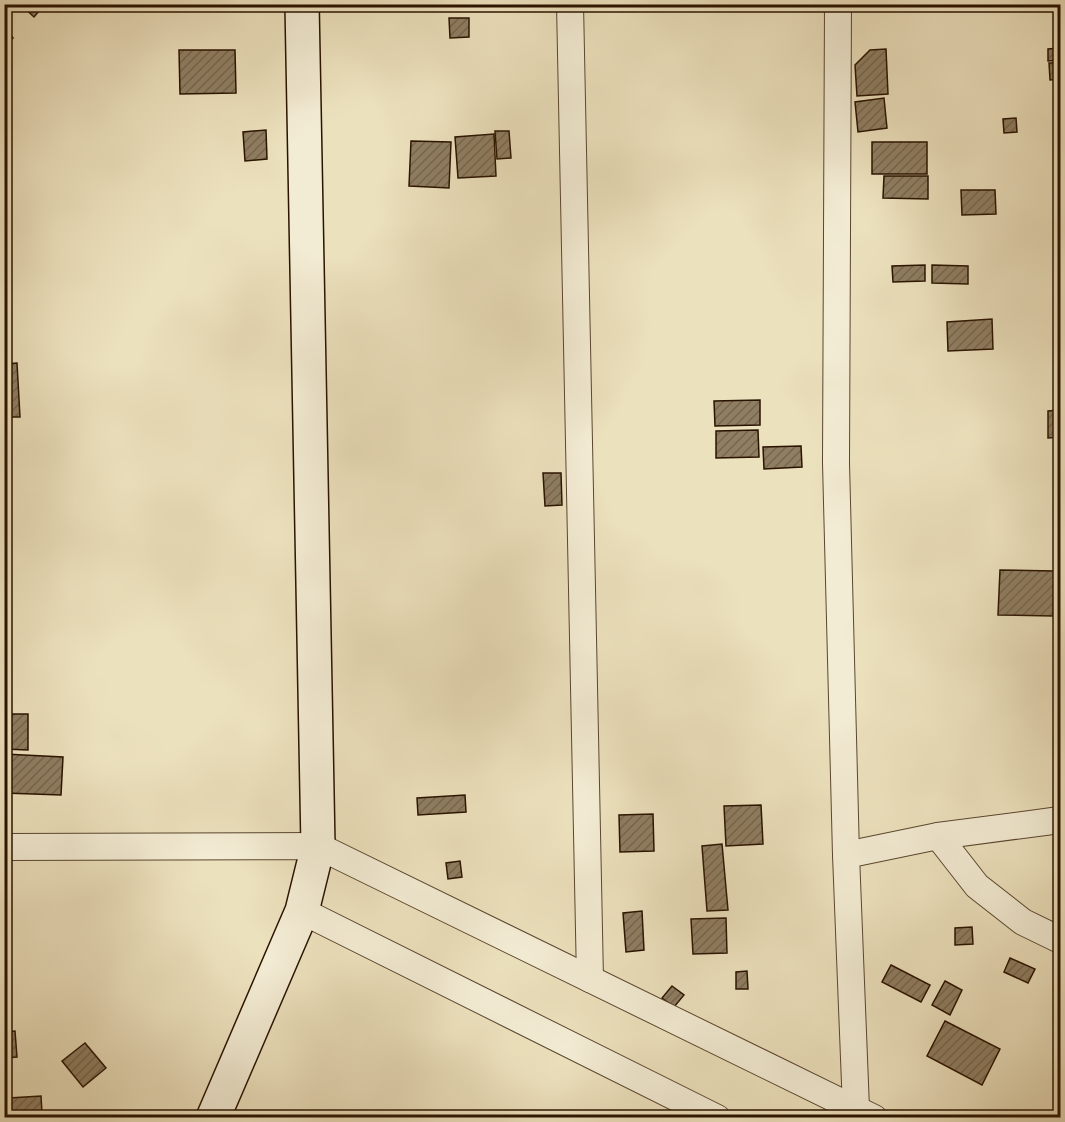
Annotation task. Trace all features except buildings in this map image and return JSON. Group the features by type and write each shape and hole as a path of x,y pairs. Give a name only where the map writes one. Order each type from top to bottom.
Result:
{"street":[{"path":"213,1118 302,911 318,846 302,4"},
{"path":"570,4 590,979"},
{"path":"838,4 836,464 846,855 865,1113"},
{"path":"846,855 938,836 1060,820"},
{"path":"938,836 977,886 1023,922 1060,940"},
{"path":"4,848 318,846 865,1113"},
{"path":"302,911 717,1118"}]}
